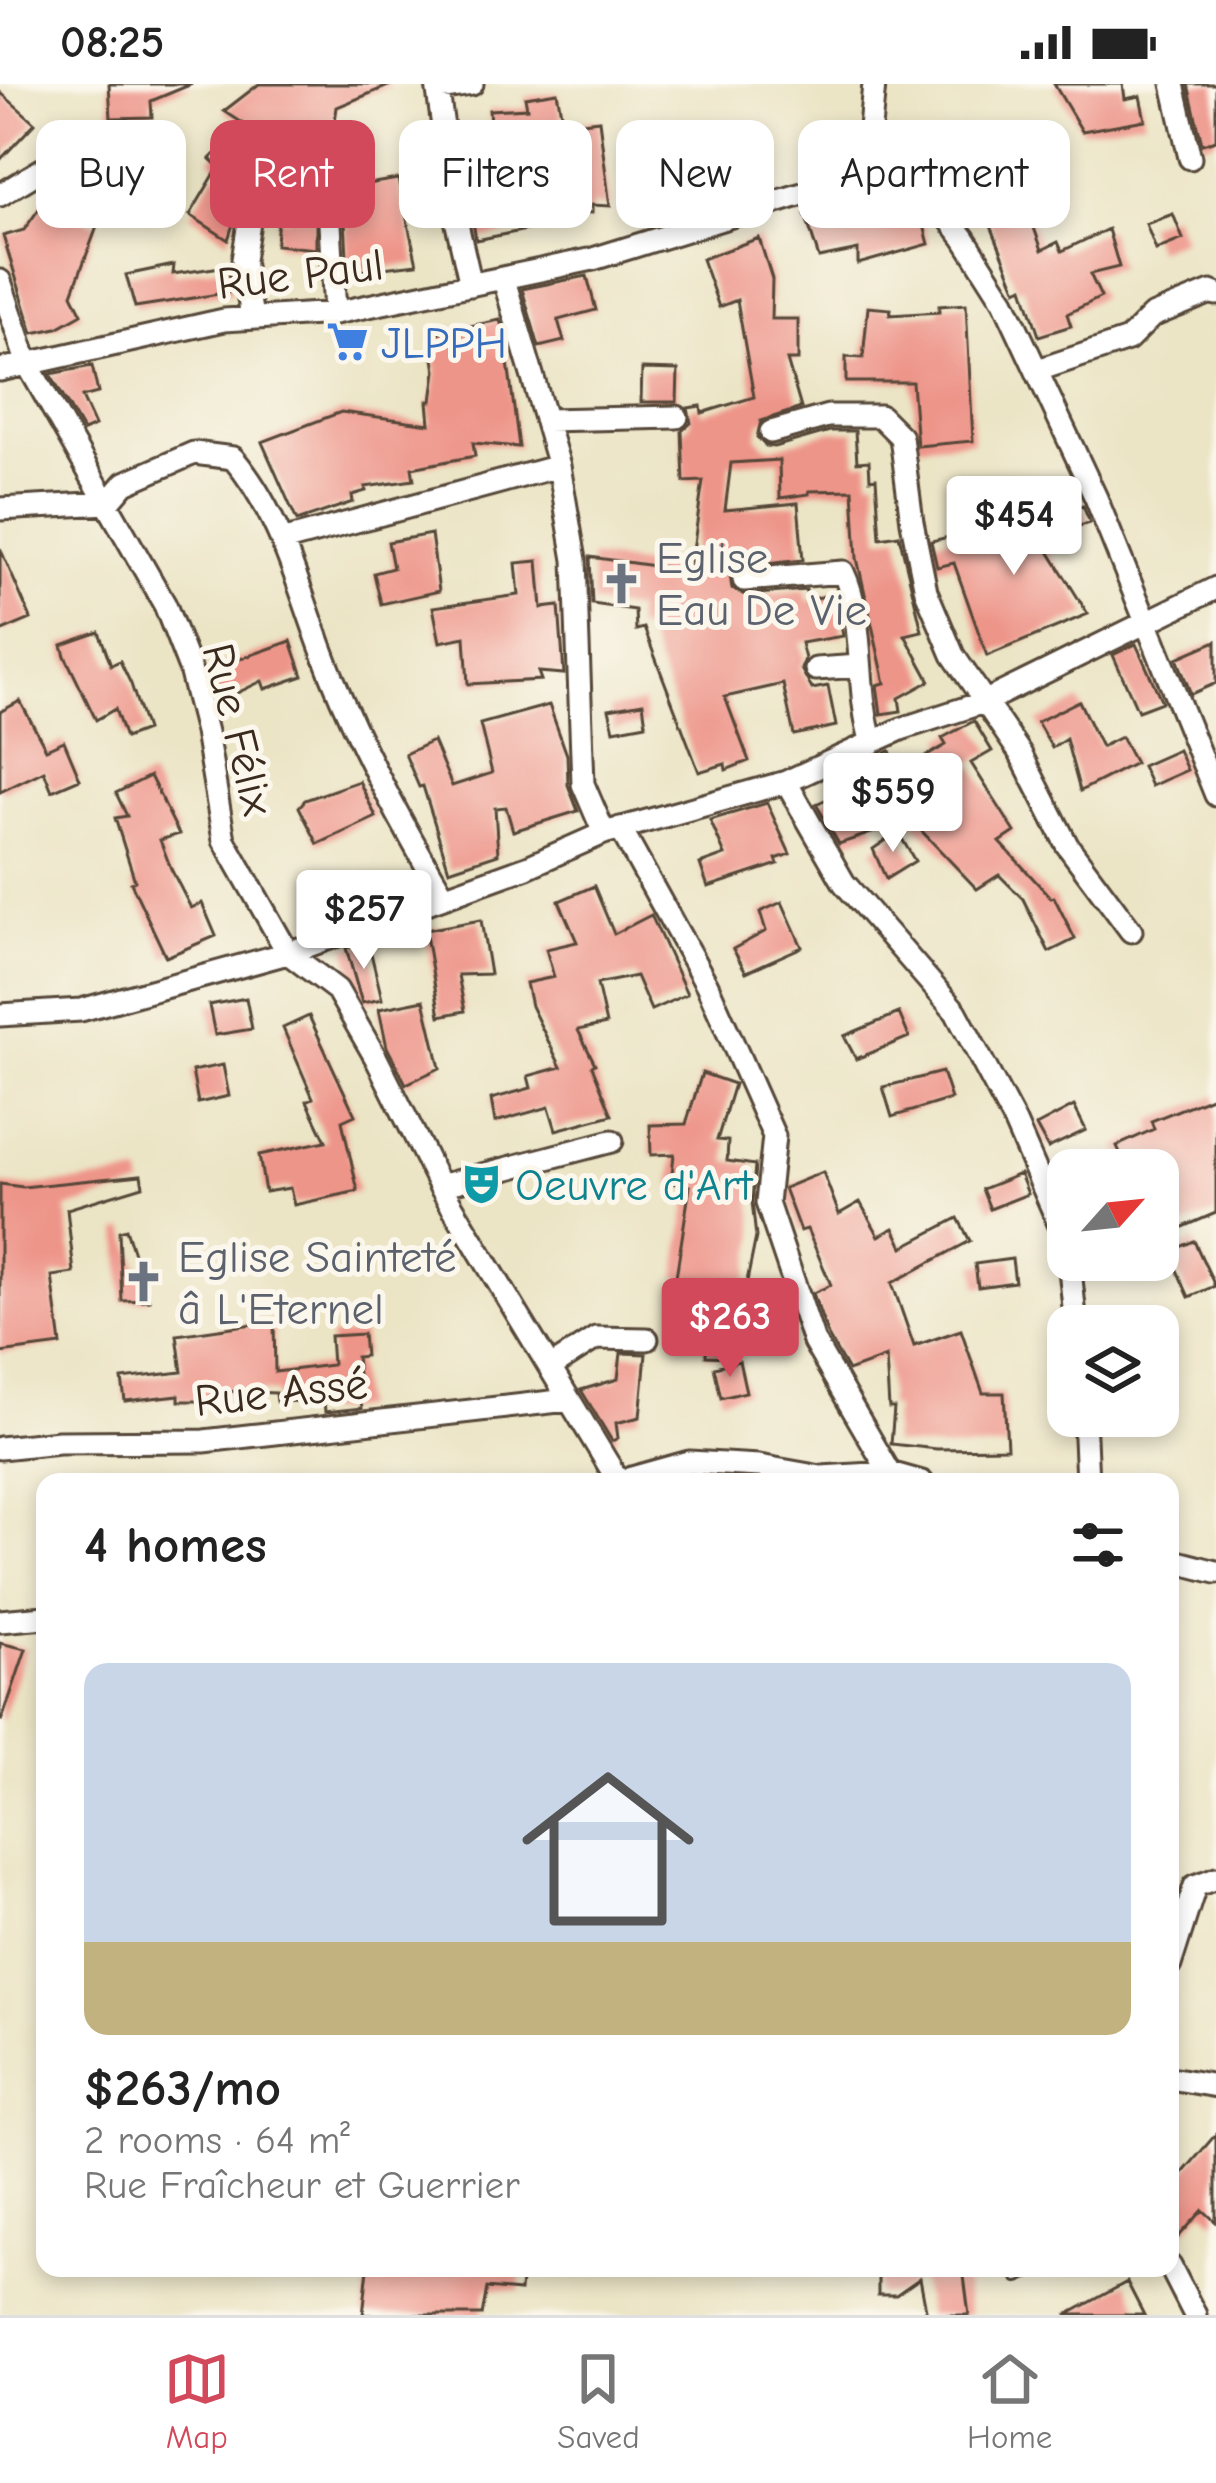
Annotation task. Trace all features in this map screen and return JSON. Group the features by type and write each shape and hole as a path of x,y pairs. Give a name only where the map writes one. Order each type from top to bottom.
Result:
{"street":[{"path":"471,285 438,86 472,84"},
{"path":"871,120 874,84"},
{"path":"1173,84 1190,158"},
{"path":"0,195 36,173"},
{"name":"Rue Paul","path":"0,370 141,337 252,318 335,313 504,280 593,259 798,195"},
{"path":"248,228 243,260 252,318"},
{"path":"330,228 335,313"},
{"path":"956,228 1004,301 1038,370 1216,795"},
{"path":"504,280 560,466 575,560 583,784 707,985 774,1136 766,1203 814,1342 889,1473"},
{"name":"Rue Félix","path":"0,281 28,364 165,605 190,669 206,732 224,840 288,953 337,989 440,1186 613,1473"},
{"path":"1038,370 1128,340 1152,316 1216,294"},
{"path":"771,433 828,416 880,416 902,437 926,591 953,655 1020,753 1067,845 1131,931"},
{"path":"546,420 677,417"},
{"path":"0,509 108,503 125,483 194,453 233,458 260,490 331,675 387,800 443,894"},
{"path":"282,541 560,466"},
{"path":"744,580 843,572 852,591 861,709 872,743"},
{"path":"0,1016 81,1010 288,953 443,894 527,868 612,830 786,782 984,701 1216,587"},
{"path":"816,669 859,666"},
{"path":"786,782 844,883 956,1012 1015,1123 1047,1196"},
{"path":"440,1186 611,1141"},
{"path":"550,1367 596,1339 647,1339"},
{"name":"Rue Assé","path":"0,1448 59,1442 204,1441 568,1400"},
{"path":"1085,1437 1087,1473"},
{"path":"650,1473 689,1462 798,1473"},
{"path":"1179,1562 1216,1572"},
{"path":"0,1621 36,1617"},
{"path":"1179,1937 1195,1886 1216,1878"},
{"path":"1179,2080 1216,2086"},
{"path":"1176,2277 1196,2315"}],"building":[{"path":"109,84 192,84 151,101 152,117 111,118"},
{"path":"259,84 393,84 337,107 335,120 238,120 224,111"},
{"path":"1054,84 1123,84 1125,99 1140,96 1145,120 1082,131"},
{"path":"1188,84 1216,84 1216,140 1202,144"},
{"path":"0,92 35,123 0,160"},
{"path":"557,92 562,120 490,120 489,110 527,108 525,97"},
{"path":"599,120 610,206 592,205 592,121"},
{"path":"398,179 399,228 409,228 417,264 348,272 345,228 375,228 375,183"},
{"path":"210,181 210,228 232,228 228,240 190,215"},
{"path":"36,213 36,228 97,228 72,294 82,314 57,328 33,333 3,236 24,230"},
{"path":"1173,214 1183,239 1156,250 1146,224"},
{"path":"277,228 316,228 316,249 276,245"},
{"path":"474,228 536,228 476,240"},
{"path":"809,228 925,228 929,244 858,264 858,250 819,258"},
{"path":"992,228 1034,228 1042,250 1058,242 1062,251 1108,229 1119,267 1090,274 1101,297 1067,314 1071,326 1039,336 1023,287 1017,290"},
{"path":"759,238 772,279 771,319 798,319 798,360 787,360 801,408 761,421 757,437 774,447 830,431 855,431 857,462 869,461 870,479 876,478 880,538 899,535 922,631 905,635 930,681 899,698 901,711 881,714 877,685 885,683 857,558 853,490 809,491 780,498 779,460 731,463 725,510 798,503 803,560 737,567 730,575 732,589 745,595 806,590 807,601 835,593 843,636 801,643 805,659 801,669 812,689 828,686 836,726 794,735 783,684 725,697 749,761 726,770 725,764 699,772 644,628 636,630 635,610 592,604 590,557 690,571 703,481 684,482 682,431 691,423 688,408 701,406 702,413 754,397 737,300 719,307 702,259"},
{"path":"174,265 173,274 228,266 232,292 135,307 126,275"},
{"path":"587,276 596,310 558,320 564,341 539,347 522,289"},
{"path":"966,304 973,441 917,446 912,382 846,382 846,357 863,358 868,307 891,309 890,315 939,312 939,306"},
{"path":"500,320 510,354 519,447 473,443 475,456 412,468 414,480 365,487 366,491 352,495 353,502 297,521 262,442 341,412 430,424 428,401 432,401 436,371 430,334"},
{"path":"92,366 98,393 82,397 95,426 83,431 50,374"},
{"path":"642,369 678,370 677,402 641,402"},
{"path":"1083,506 1090,523 1040,537 1088,614 987,656 954,563 937,567 931,541"},
{"path":"431,534 439,591 381,604 374,573 393,568 388,542"},
{"path":"0,548 31,619 0,632"},
{"path":"538,561 542,608 559,606 564,674 538,672 541,680 468,684 465,637 440,642 433,607 519,595 516,563"},
{"path":"99,632 111,665 120,661 146,730 125,738 115,709 96,720 62,645"},
{"path":"291,641 303,676 265,689 262,681 214,704 208,681 227,672 223,665"},
{"path":"1216,641 1216,683 1191,694 1177,658"},
{"path":"1136,644 1162,702 1138,711 1113,655"},
{"path":"20,701 46,749 64,741 80,779 52,791 44,771 0,792 0,712"},
{"path":"1079,701 1101,747 1121,737 1135,763 1080,791 1066,739 1052,748 1037,722"},
{"path":"643,703 646,724 614,730 609,709"},
{"path":"549,705 567,755 568,785 578,811 513,831 506,807 495,808 498,854 449,870 423,786 419,787 405,754 433,741 452,786 492,773 480,724"},
{"path":"974,721 992,751 971,763 1015,832 1000,842 1054,897 1075,939 1049,952 1023,899 999,875 977,889 913,822 932,809 908,767 946,745 942,738"},
{"path":"1178,750 1187,770 1151,786 1142,766"},
{"path":"890,751 899,772 861,790 877,831 839,844 816,804 834,796 832,790 838,788 833,777"},
{"path":"150,776 179,834 160,840 171,869 191,908 202,903 216,936 166,957 131,883 135,881 115,818 127,816 116,793"},
{"path":"359,781 376,817 318,844 299,807 305,800"},
{"path":"767,803 790,854 776,859 778,864 708,887 700,864 725,855 710,820"},
{"path":"898,832 915,861 886,879 873,849"},
{"path":"594,886 614,934 651,915 687,994 651,1010 636,976 597,984 606,1024 578,1030 612,1115 556,1130 549,1107 495,1122 491,1099 531,1088 528,1076 561,1067 531,1006 526,983 554,977 546,949 577,942 559,901"},
{"path":"782,902 802,947 746,972 733,949 766,931 760,912"},
{"path":"481,920 490,974 458,975 465,1011 440,1016 425,930"},
{"path":"368,941 382,999 362,1003 346,948"},
{"path":"246,998 252,1029 215,1035 209,1005"},
{"path":"424,1000 440,1068 406,1084 387,1047 379,1009"},
{"path":"899,1013 909,1037 856,1059 844,1036"},
{"path":"309,1016 355,1115 342,1121 358,1191 294,1205 290,1188 265,1192 259,1155 326,1141 283,1028"},
{"path":"223,1065 229,1096 198,1103 192,1071"},
{"path":"942,1072 951,1099 892,1117 883,1087"},
{"path":"702,1073 734,1084 717,1140 728,1141 727,1161 755,1165 756,1237 745,1291 731,1289 729,1357 706,1356 708,1282 676,1277 690,1186 671,1183 674,1154 651,1155 650,1125 686,1124"},
{"path":"1216,1095 1216,1213 1179,1229 1179,1149 1118,1149 1154,1129 1151,1121"},
{"path":"1074,1106 1086,1130 1048,1148 1036,1126"},
{"path":"823,1172 839,1214 860,1202 879,1236 894,1228 903,1247 958,1218 970,1241 892,1283 914,1346 961,1330 983,1393 1004,1393 1007,1448 891,1444 894,1408 889,1408 886,1357 848,1371 828,1336 813,1293 831,1285 807,1229 800,1231 784,1188"},
{"path":"1020,1174 1028,1194 990,1209 982,1189"},
{"path":"141,1175 143,1186 67,1209 74,1273 52,1276 61,1345 0,1353 0,1184 23,1187"},
{"path":"126,1229 149,1300 122,1301 119,1231"},
{"path":"1194,1241 1215,1286 1189,1297 1179,1274 1179,1248"},
{"path":"1012,1259 1015,1282 978,1287 975,1264"},
{"path":"274,1321 275,1372 332,1365 330,1336 363,1334 365,1356 356,1357 362,1408 325,1412 324,1400 277,1402 276,1393 221,1391 220,1401 179,1401 179,1395 125,1401 122,1379 182,1372 177,1335"},
{"path":"621,1353 646,1354 640,1417 616,1423 618,1438 612,1441 581,1390 618,1379"},
{"path":"739,1361 746,1392 721,1398 714,1367"},
{"path":"0,1643 26,1649 2,1720 0,1720"},
{"path":"1216,2134 1216,2222 1203,2210 1179,2236 1179,2177"},
{"path":"367,2277 521,2277 520,2291 487,2288 482,2315 363,2315"},
{"path":"878,2277 964,2277 969,2315 927,2315 920,2278 896,2295 878,2295"},
{"path":"1127,2282 1144,2315 1067,2315"}],"place":[{"name":"JLPPH","path":"347,342"},
{"name":"Eglise Eau De Vie","path":"622,583"},
{"name":"Oeuvre d'Art","path":"481,1184"},
{"name":"Eglise Sainteté â L'Eternel","path":"144,1282"}]}
